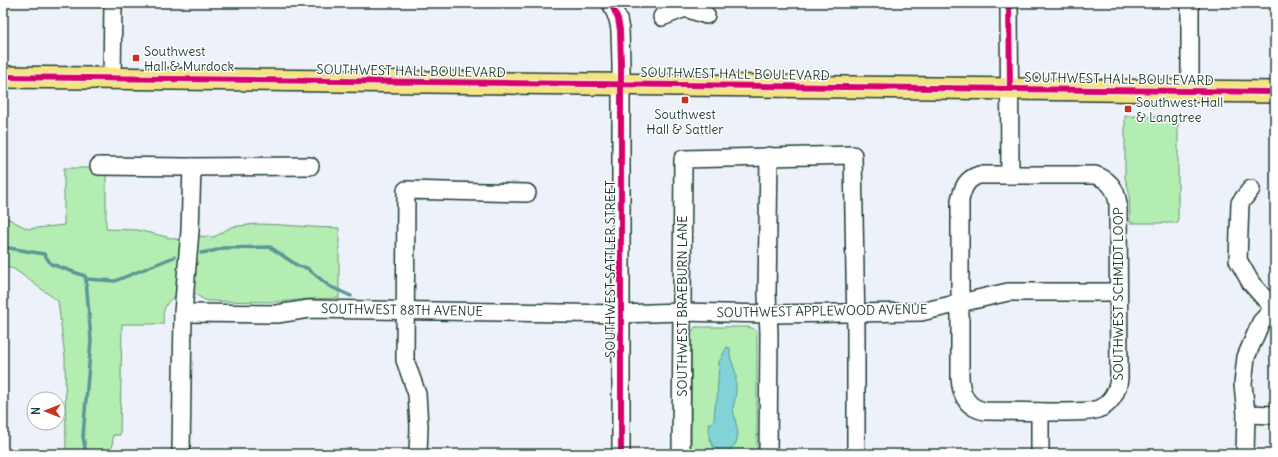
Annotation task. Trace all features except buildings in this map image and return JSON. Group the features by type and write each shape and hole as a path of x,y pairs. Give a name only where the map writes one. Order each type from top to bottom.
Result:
{"main road":[{"name":"SOUTHWEST HALL BOULEVARD","path":"3,77 1275,92"}],"street":[{"path":"112,78 113,3"},
{"name":"SOUTHWEST SATTLER STREET","path":"611,3 618,19 620,30 621,454"},
{"path":"1009,3 1010,175"},
{"path":"1190,3 1190,90"},
{"path":"662,17 685,5 706,15"},
{"path":"768,454 769,156 853,155 856,312 856,454"},
{"name":"SOUTHWEST BRAEBURN LANE","path":"681,454 683,159 769,156"},
{"path":"99,166 310,166"},
{"path":"181,454 184,313 190,232 192,167"},
{"name":"SOUTHWEST SCHMIDT LOOP","path":"979,175 1010,175 1095,175 1110,182 1116,194 1118,204 1119,384 1110,402 1099,409 1082,412 985,411 973,407 965,399 960,378 960,211 962,191 966,183 979,175"},
{"path":"1245,454 1246,414 1243,384 1246,357 1261,322 1274,307 1251,283 1238,260 1240,203 1251,189"},
{"path":"418,454 419,426 417,394 406,360 404,310 406,190 528,193"},
{"name":"SOUTHWEST APPLEWOOD AVENUE","path":"621,314 681,312 768,314 921,312 1008,292 1118,292"},
{"name":"SOUTHWEST 88TH AVENUE","path":"184,313 277,314 309,308 621,314"},
{"path":"1040,412 1040,454"},
{"path":"1246,414 1275,415"}],"green space":[{"path":"1125,116 1178,117 1178,223 1130,223 1129,191 1125,178"},
{"path":"64,168 95,168 95,175 106,175 106,229 137,230 180,240 179,294 171,299 164,310 164,324 122,324 120,435 113,435 112,454 66,454 65,357 58,301 14,269 3,266 3,216 28,229 64,225"},
{"path":"256,224 339,228 339,298 279,302 207,301 194,294 196,236 214,237 231,227"},
{"path":"695,327 748,327 756,332 757,454 691,454 691,333"}],"water":[{"path":"727,347 730,348 730,356 736,374 736,393 733,409 738,433 736,443 730,450 723,451 714,448 709,438 709,424 714,421 719,362"}],"waterway":[{"path":"3,247 44,254 51,264 85,276 86,279 115,281 174,257"},
{"path":"201,253 223,248 270,247 298,266 307,268 329,286 351,296"},
{"path":"86,279 91,340 83,436 86,454"}],"cycle path":[{"path":"611,3 618,19 620,30 621,64 621,454"},
{"path":"1009,3 1010,88"},
{"path":"3,77 1275,92"}],"place":[{"name":"Southwest Hall & Murdock","path":"136,58"},
{"name":"Southwest Hall & Sattler","path":"685,100"},
{"name":"Southwest Hall & Langtree","path":"1128,109"}]}
